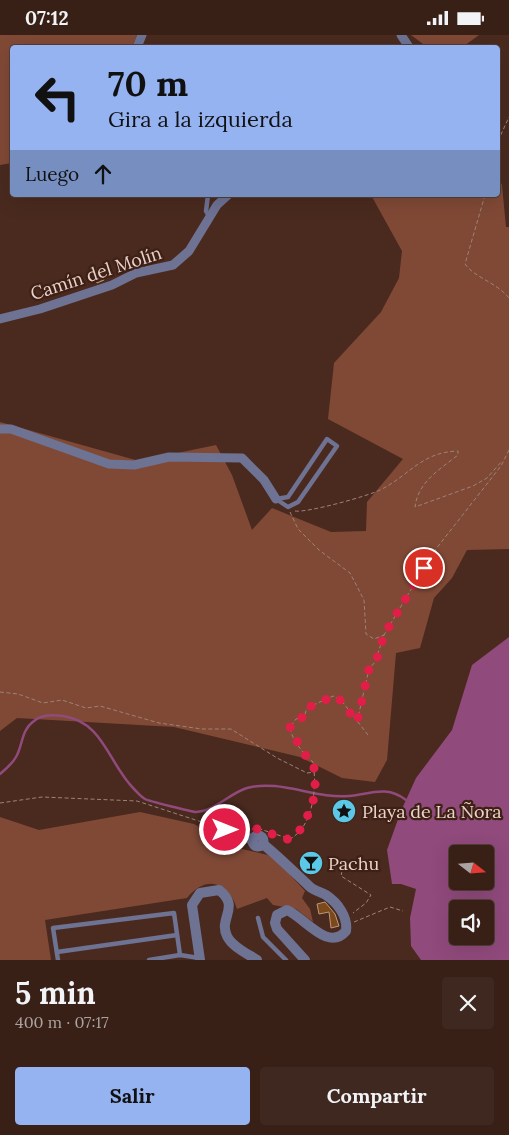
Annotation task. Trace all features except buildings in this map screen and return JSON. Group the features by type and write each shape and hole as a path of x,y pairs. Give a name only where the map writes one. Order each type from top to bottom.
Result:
{"street":[{"name":"Camín del Molín","path":"0,319 40,309 112,285 136,273 173,265 189,251 217,205 226,197"},
{"path":"0,429 11,429 109,464 134,465 169,457 242,458 264,480 276,499"},
{"path":"216,827 258,842 291,867 311,888 326,895 337,905 346,921 346,931 341,937 334,939 327,938 296,914 287,910 277,915 275,923 277,929 305,960"},
{"path":"200,959 192,905 200,893 219,889 226,895 230,904 225,926 226,935 242,950 257,960"}],"lane":[{"path":"208,197 206,211 209,218"},
{"path":"327,439 337,446 298,502 288,507 276,499 288,497 327,439"},
{"path":"58,960 53,929 174,913 180,955"},
{"path":"258,918 263,937 286,960"},
{"path":"57,952 178,935"},
{"path":"149,960 180,955 200,959"}],"path":[{"path":"500,137 509,117"},
{"path":"484,197 464,264 468,269 490,281 509,299"},
{"path":"288,507 297,511 367,495 382,489 416,463 448,451 458,451 458,455 429,477 417,493 415,507 487,478 509,450"},
{"path":"357,722 369,669 376,662 384,635 432,554 501,466 502,461"},
{"path":"288,507 298,529 319,550 350,573 364,600 366,633 374,639 384,635"},
{"path":"0,692 18,695 43,703 62,700 86,707 100,706 159,723 202,729 231,729 277,759 307,773 315,773"},
{"path":"235,834 257,828 283,838 290,839 297,835 314,799 315,773 313,762 303,753 291,733 290,727 296,719 304,717 307,708 334,696 340,700 368,735"},
{"path":"0,803 42,797 137,801 216,827"},
{"path":"342,871 341,876 371,895 346,921"},
{"path":"346,921 390,907 404,911"}],"shaded area":[{"path":"0,35 137,35 133,45 10,45 10,163 0,165"},
{"path":"411,35 479,35 465,45 424,45"},
{"path":"500,181 506,227 509,227 509,549 467,550 452,578 434,598 420,648 396,653 387,760 375,782 342,778 300,757 174,727 17,718 0,731 0,422 139,461 216,445 232,475 252,530 272,508 331,532 366,531 367,502 403,459 328,419 334,363 381,312 399,278 402,251 372,197 500,197"},
{"path":"509,637 509,960 421,960 411,946 410,918 416,889 401,884 392,884 387,850 401,811 416,778 452,730 472,665"},
{"path":"140,812 194,824 238,848 268,855 283,867 305,891 302,898 310,909 313,922 296,909 273,905 267,898 237,909 223,887 209,884 194,890 187,898 45,920 51,960 0,960 0,817 39,830"}],"waterway":[{"path":"0,774 16,757 24,733 30,725 40,717 55,715 77,720 88,726 104,745 125,779 142,797 179,808 196,812 203,811 210,809 241,790 259,786 285,787 336,796 385,792 399,795 406,800"}],"place":[{"name":"Playa de La Ñora","path":"344,811"},
{"name":"Pachu","path":"311,863"}],"route":[{"path":"225,830 235,834 257,828 290,839 297,835 314,799 315,773 313,762 303,753 291,733 290,727 296,719 304,717 307,708 334,696 340,700 357,722 369,669 376,662 384,635 424,568"}]}
